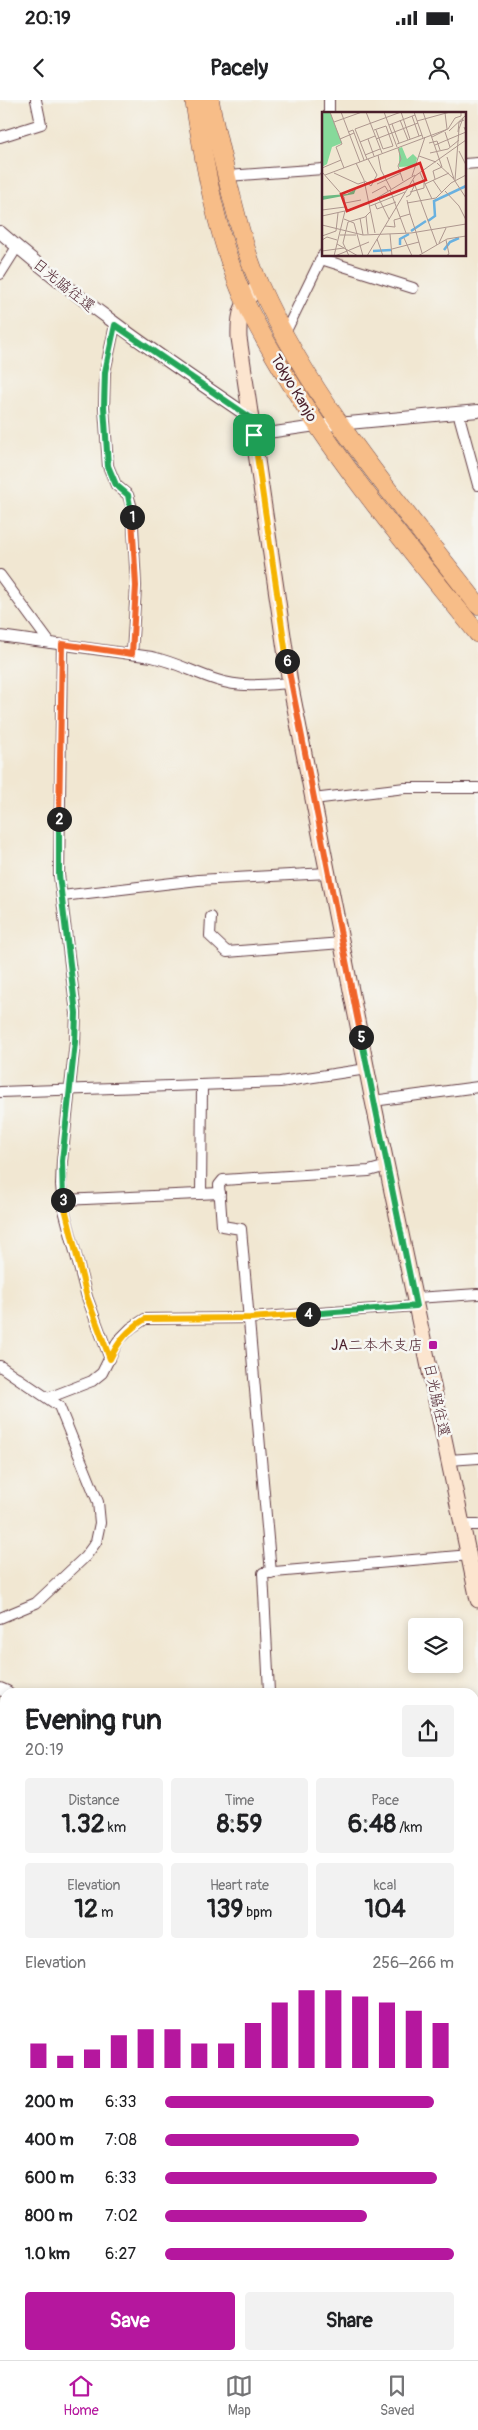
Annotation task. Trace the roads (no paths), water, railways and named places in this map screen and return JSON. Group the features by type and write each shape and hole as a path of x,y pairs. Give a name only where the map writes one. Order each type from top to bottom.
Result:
{"highway":[{"name":"Tokyo Kanjo","path":"194,100 218,219 245,301 268,346 316,426 355,479 478,634"},
{"name":"Tokyo Kanjo","path":"210,100 246,250 260,285 284,335 338,422 478,605"}],"main road":[{"path":"251,418 239,338 240,314 245,301 260,285"},
{"name":"日光脇往還","path":"251,418 290,683 373,1101 416,1302 450,1460 471,1525 470,1555 477,1590"}],"street":[{"path":"0,137 41,124 36,100"},
{"path":"227,176 322,169"},
{"name":"日光脇往還","path":"0,232 115,325 251,418"},
{"path":"0,274 18,247"},
{"path":"284,335 322,257 413,288"},
{"path":"115,325 105,372 104,407 108,466 116,485 128,495 132,508 136,586 132,654"},
{"path":"254,435 338,422 478,411"},
{"path":"458,412 478,485"},
{"path":"0,575 50,643"},
{"path":"0,636 168,660 217,680 234,684 255,686 290,683"},
{"path":"62,644 59,875 76,1013 75,1042 62,1161 63,1200 87,1297 110,1359"},
{"path":"314,799 405,788 478,788"},
{"path":"62,896 198,880 328,874"},
{"path":"211,917 210,936 227,952 342,943"},
{"path":"0,1092 280,1082 367,1069"},
{"path":"201,1194 202,1086"},
{"path":"373,1101 478,1087"},
{"path":"271,1573 241,1229 222,1226 219,1185 223,1180 369,1171 387,1166"},
{"path":"63,1200 220,1193"},
{"path":"48,1398 92,1381 102,1372 118,1341 131,1328 145,1319 250,1318 478,1294"},
{"path":"0,1366 59,1406 98,1502 100,1523 96,1542 85,1557 36,1603 0,1618"},
{"path":"450,1460 478,1458"},
{"path":"269,1688 263,1574 470,1555"}],"place":[{"name":"JA二本木支店","path":"433,1345"}]}
